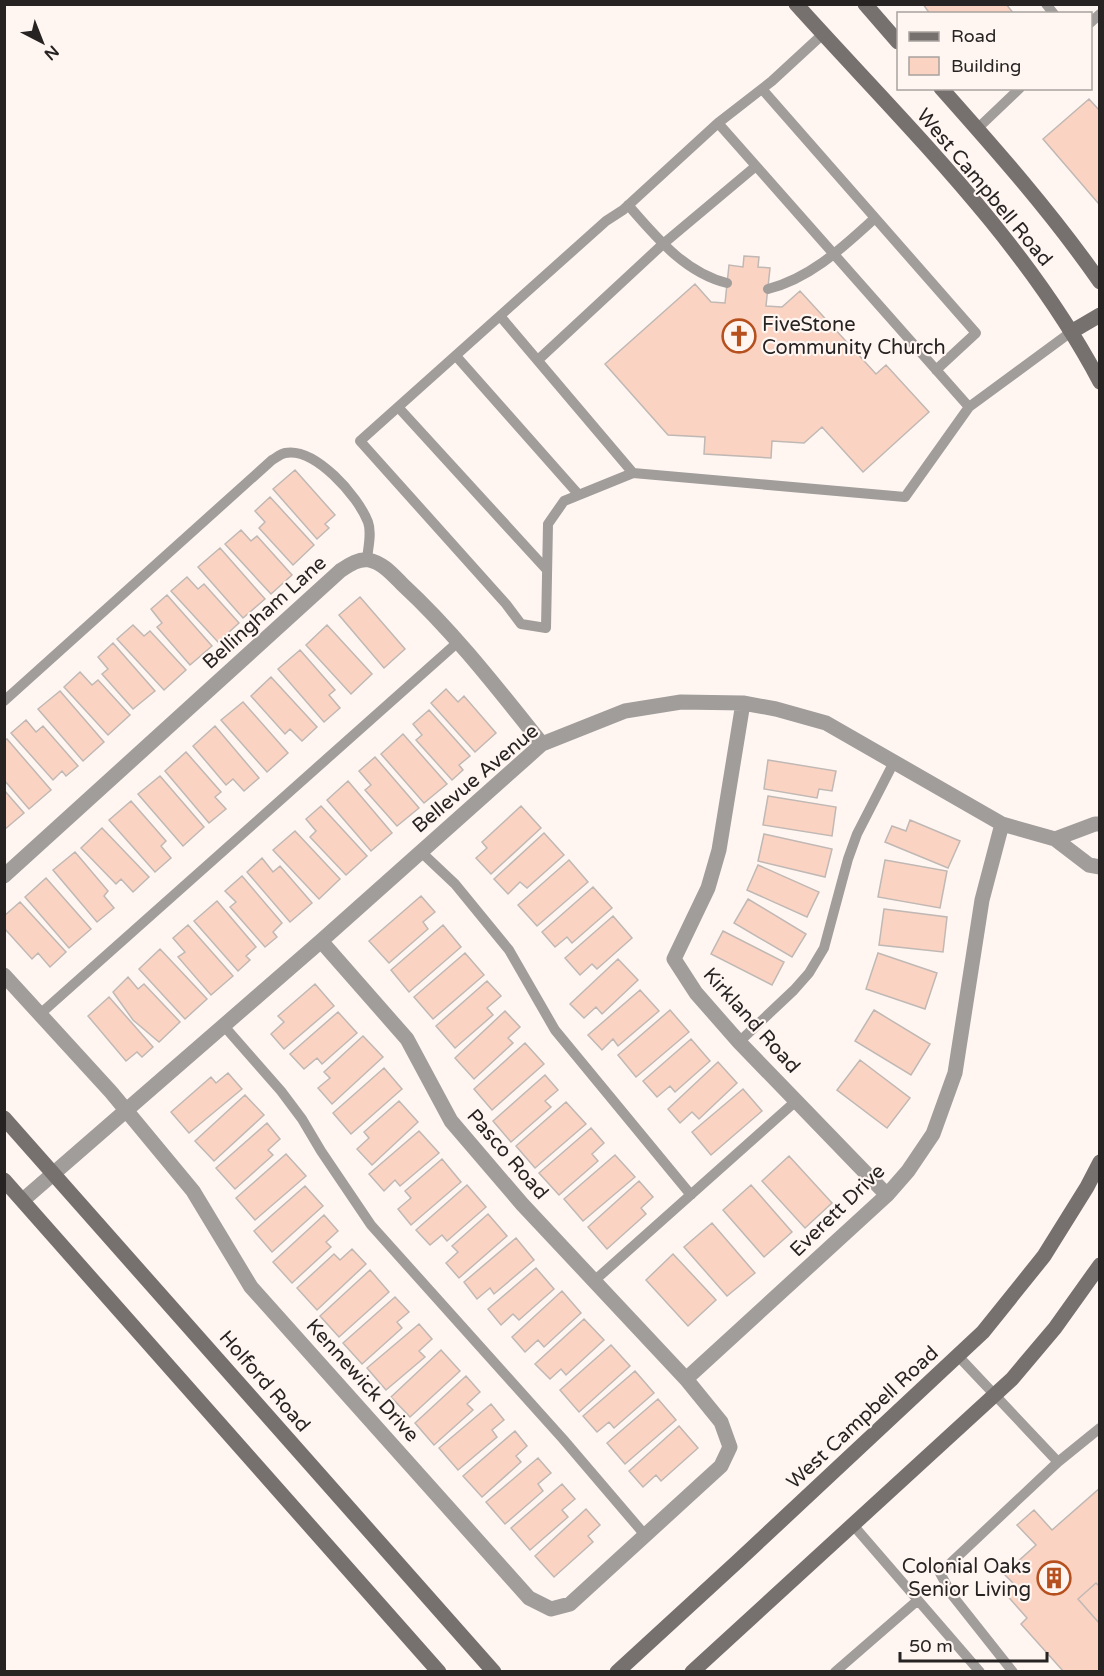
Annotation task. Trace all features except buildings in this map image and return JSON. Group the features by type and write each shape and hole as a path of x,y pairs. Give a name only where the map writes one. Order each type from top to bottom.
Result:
{"main road":[{"name":"West Campbell Road","path":"796,4 946,169 1017,253 1071,332 1100,382"},
{"path":"865,4 897,41"},
{"name":"West Campbell Road","path":"943,90 1021,178 1100,282"},
{"path":"1071,332 1100,315"},
{"name":"Holford Road","path":"4,1118 494,1671"},
{"name":"West Campbell Road","path":"616,1671 983,1332 1044,1256 1100,1162"},
{"path":"4,1180 439,1671"},
{"path":"692,1671 1012,1379 1048,1336 1100,1265"}],"street":[{"path":"367,559 380,564 425,606 458,642 542,744"},
{"name":"Bellingham Lane","path":"7,869 340,571 352,563 367,559"},
{"name":"Bellevue Avenue","path":"23,1200 224,1026 542,744 625,711 681,702 743,703 776,709 826,723 1002,824 1055,839 1089,865 1100,867"},
{"name":"Kirkland Road","path":"743,703 719,850 708,888 674,959 696,993 739,1042 887,1195"},
{"name":"Everett Drive","path":"686,1379 887,1195 908,1171 933,1134 955,1073 982,900 1002,824"},
{"path":"1055,839 1100,824"},
{"name":"Pasco Road","path":"321,940 407,1039 451,1121 522,1204 686,1379 721,1422 730,1447"},
{"name":"Kennewick Drive","path":"4,975 126,1111 193,1191 251,1287 529,1598 551,1609 570,1604 721,1466 730,1447"}],"lane":[{"path":"823,34 762,89 718,123 628,205 606,221 360,441 506,604 521,624 546,628 548,524 564,501 633,473 905,496 969,407 1071,332"},
{"path":"762,89 976,333 936,370"},
{"path":"977,129 1018,90"},
{"path":"718,123 969,407"},
{"path":"538,360 663,244 756,166"},
{"path":"628,205 663,244 682,260 710,279 727,283"},
{"path":"768,289 792,282 834,254 875,218"},
{"path":"501,315 633,473"},
{"path":"456,356 579,495"},
{"path":"398,407 547,570"},
{"path":"4,701 283,453 298,453 312,458 325,467 353,497 368,522 370,533 367,559"},
{"path":"39,1015 458,642"},
{"path":"739,1042 794,990 809,973 824,948 857,834 894,762"},
{"path":"420,851 455,884 509,950 555,1030 691,1195"},
{"path":"224,1026 281,1091 302,1119 371,1225 555,1430 645,1535"},
{"path":"594,1281 796,1101"},
{"path":"958,1357 1058,1462"},
{"path":"1013,1671 952,1595 940,1574 1058,1462 1100,1428"},
{"path":"853,1525 980,1671"},
{"path":"835,1671 918,1600"}],"place":[{"name":"FiveStone Community Church","path":"739,336"},
{"name":"Colonial Oaks Senior Living","path":"1054,1578"}]}
